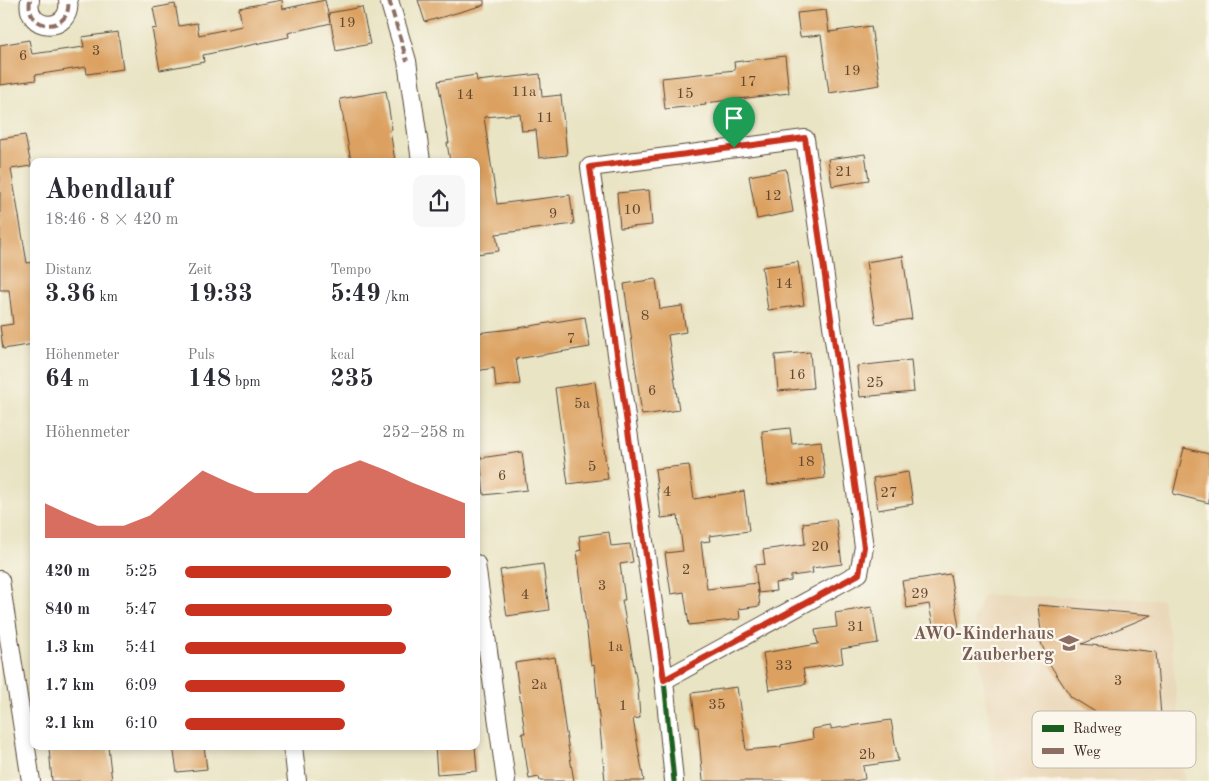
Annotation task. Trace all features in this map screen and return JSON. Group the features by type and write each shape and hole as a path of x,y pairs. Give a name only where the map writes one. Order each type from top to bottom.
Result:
{"street":[{"path":"30,0 29,10 32,16 37,22 49,25 60,22 65,17 69,6 68,0"},
{"path":"389,0 407,61 421,158"},
{"path":"664,680 859,574 864,547 805,138 590,167 664,680 674,781"},
{"path":"0,580 31,781"},
{"path":"480,593 506,781"},
{"path":"293,750 297,781"}],"shaded area":[{"path":"983,595 1162,599 1172,648 1178,711 1032,711 1032,768 1183,768 1184,781 1055,781 997,778 974,618"}],"building":[{"path":"282,0 283,9 325,0 330,22 329,13 362,7 370,44 336,51 331,23 288,33 289,37 203,55 204,62 160,70 152,29 157,28 153,8 175,4 179,26 197,23 199,35 242,26 239,8"},
{"path":"418,0 484,0 484,5 425,22"},
{"path":"826,10 829,32 871,26 880,85 829,93 821,35 800,37 797,13"},
{"path":"118,32 123,69 87,74 86,67 35,75 36,80 0,85 0,45 29,40 32,54 84,47 82,37"},
{"path":"785,56 789,93 665,109 662,78 735,70 734,62"},
{"path":"540,74 542,97 561,95 567,155 539,158 536,130 522,131 520,114 484,117 497,204 570,195 574,224 496,234 499,251 480,253 480,158 450,158 447,143 449,143 438,81 476,75 477,81"},
{"path":"386,91 395,158 350,158 340,99"},
{"path":"25,135 30,161 30,166 11,169 27,263 30,263 30,345 3,349 0,326 13,324 9,290 0,290 0,139"},
{"path":"865,154 869,180 832,186 828,159"},
{"path":"786,169 793,212 757,219 749,176"},
{"path":"649,190 652,225 620,228 617,193"},
{"path":"903,256 912,319 876,324 866,262"},
{"path":"798,262 804,305 768,310 762,267"},
{"path":"656,279 660,309 682,306 686,332 668,335 679,410 642,415 624,284"},
{"path":"585,317 590,347 516,359 520,384 496,387 494,368 480,370 480,333"},
{"path":"810,352 813,388 778,391 775,355"},
{"path":"911,360 914,392 860,397 857,366"},
{"path":"595,382 608,479 568,484 555,388"},
{"path":"790,428 792,444 821,441 825,478 768,485 762,431"},
{"path":"1184,448 1209,454 1209,503 1173,494"},
{"path":"522,452 527,490 484,495 480,458"},
{"path":"689,465 694,499 744,491 749,531 709,536 710,541 701,542 707,589 757,583 760,606 739,609 740,619 689,625 684,592 671,594 665,553 683,551 678,516 661,518 655,469"},
{"path":"908,472 913,504 878,510 873,478"},
{"path":"836,519 842,564 812,568 813,573 791,576 791,581 775,583 776,591 758,593 755,565 765,564 763,550 805,544 803,523"},
{"path":"609,532 611,546 630,544 633,562 620,564 625,600 622,600 638,689 640,718 633,719 644,781 605,781 594,664 591,665 577,551 581,550 579,536"},
{"path":"543,564 549,610 507,616 500,570"},
{"path":"950,574 959,627 934,631 929,604 907,608 902,581"},
{"path":"1038,605 1152,615 1082,644 1156,652 1161,711 1094,711 1071,697 1049,663 1037,632 1041,632"},
{"path":"872,607 878,643 841,649 843,663 803,669 806,684 769,690 763,653 818,644 815,630 837,627 835,613"},
{"path":"555,657 574,781 540,781 539,777 529,779 522,733 525,733 515,663"},
{"path":"737,687 746,750 781,747 781,745 813,739 812,729 831,726 831,729 891,720 898,761 863,766 865,779 854,781 703,781 698,727 696,727 692,693"},
{"path":"49,750 108,750 112,781 52,781"},
{"path":"174,750 205,750 207,769 177,772"},
{"path":"435,750 475,750 477,771 437,774"}],"marked path":[{"path":"30,0 30,11 34,18 41,23 49,25 63,19 68,11 68,0"},
{"path":"389,0 407,61"}],"cycle path":[{"path":"664,680 859,573 864,547 805,139 590,167 664,680 674,781"}],"place":[{"name":"AWO-Kinderhaus Zauberberg","path":"1069,643"}],"route":[{"path":"805,138 864,547 859,574 664,680 590,167 734,148 805,138"}]}
